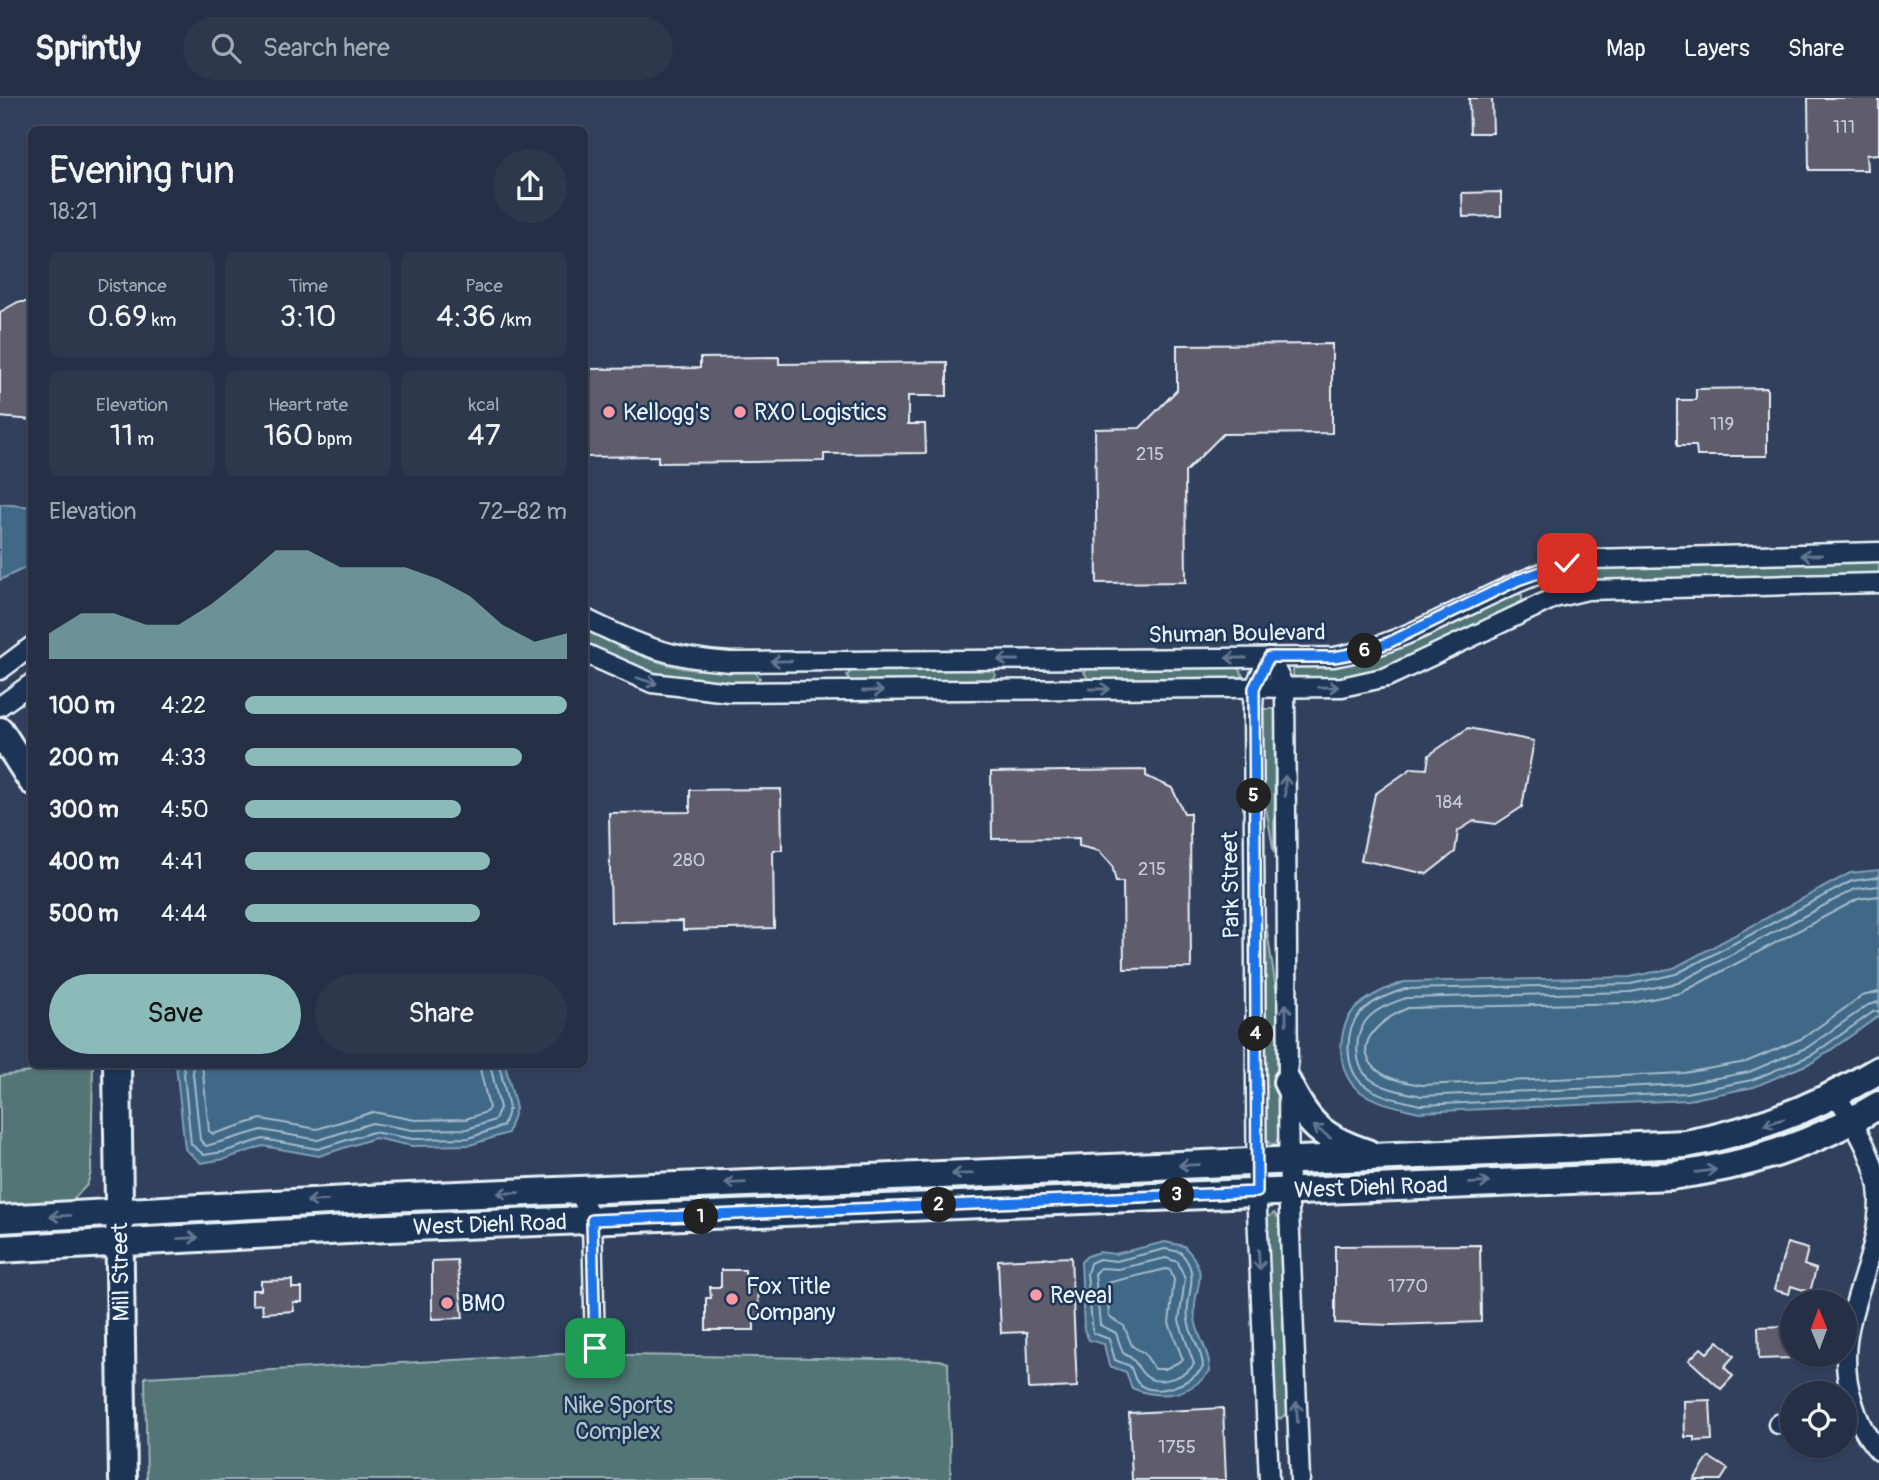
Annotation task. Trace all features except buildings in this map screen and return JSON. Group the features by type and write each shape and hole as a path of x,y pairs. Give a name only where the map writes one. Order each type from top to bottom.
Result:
{"street":[{"name":"Shuman Boulevard","path":"588,620 649,649 684,659 730,662 1334,657 1388,643 1518,580 1547,569 1591,559 1879,552"},
{"path":"588,655 652,683 729,692 1342,687 1387,677 1554,598 1587,590 1879,583"},
{"path":"0,670 28,649"},
{"name":"Park Street","path":"1269,657 1254,688 1257,1192 1269,1480"},
{"path":"1269,657 1285,688 1288,1161 1300,1480"},
{"path":"0,706 28,686"},
{"path":"0,731 28,773"},
{"name":"Mill Street","path":"117,1068 123,1480"},
{"name":"West Diehl Road","path":"0,1219 578,1190 1686,1143 1731,1136 1783,1120 1837,1096 1879,1070"},
{"path":"1287,1082 1301,1112 1317,1129 1343,1145 1378,1157"},
{"path":"1837,1096 1869,1153 1878,1193 1875,1250 1846,1333 1846,1381"},
{"name":"West Diehl Road","path":"0,1249 592,1220 1671,1176 1752,1162 1801,1146 1852,1122 1879,1105"},
{"path":"578,1190 592,1220 595,1348"},
{"path":"1857,1417 1879,1451"}],"green space":[{"path":"1879,560 1879,573 1841,577 1598,580 1593,572 1598,567 1623,565 1805,564"},
{"path":"1513,592 1522,595 1522,602 1377,671 1335,678 1296,678 1293,675 1293,670 1298,666 1365,661"},
{"path":"588,631 632,652 669,665 700,670 754,671 760,678 756,682 707,683 677,680 636,668 588,645"},
{"path":"1238,666 1243,676 1237,679 1089,681 1084,672 1091,667"},
{"path":"990,668 996,675 990,681 851,683 847,675 853,670"},
{"path":"1262,709 1275,709 1274,853 1262,786"},
{"path":"1266,924 1277,995 1278,1137 1276,1143 1271,1145 1266,1138"},
{"path":"62,1068 93,1068 91,1172 87,1185 72,1201 0,1209 0,1076"},
{"path":"1821,1123 1706,1161 1308,1178 1423,1172 1784,1130"},
{"path":"1242,1175 1054,1183 945,1196 903,1191 904,1186"},
{"path":"841,1188 840,1193 782,1195 712,1206 618,1208 618,1204 626,1199"},
{"path":"527,1204 526,1210 162,1231 162,1226 303,1219 385,1206"},
{"path":"1274,1213 1279,1218 1287,1413 1280,1419 1275,1414 1267,1218"},
{"name":"Nike Sports Complex","path":"561,1354 940,1360 948,1363 951,1480 147,1480 145,1377"}],"water":[{"path":"0,504 28,507 28,566 0,580"},
{"path":"1879,870 1879,1016 1815,1061 1754,1087 1688,1100 1419,1112 1372,1098 1358,1090 1346,1074 1341,1052 1347,1019 1364,1001 1404,982 1630,977 1674,968 1850,873"},
{"path":"176,1068 506,1068 516,1108 508,1133 470,1145 412,1146 375,1138 319,1156 263,1146 225,1159 201,1163 185,1149"},
{"path":"1165,1242 1184,1246 1198,1266 1200,1274 1195,1318 1210,1371 1184,1391 1153,1394 1132,1388 1126,1372 1109,1366 1104,1344 1089,1340 1084,1329 1081,1262 1087,1256 1099,1252 1115,1254"}],"place":[{"name":"Kellogg's","path":"609,412"},
{"name":"RXO Logistics","path":"740,412"},
{"name":"Reveal","path":"1036,1295"},
{"name":"Fox Title Company","path":"732,1299"},
{"name":"BMO","path":"447,1303"}],"route":[{"path":"595,1348 592,1220 1257,1192 1254,688 1269,657 1334,657 1361,652 1388,643 1518,580 1567,563"}]}
